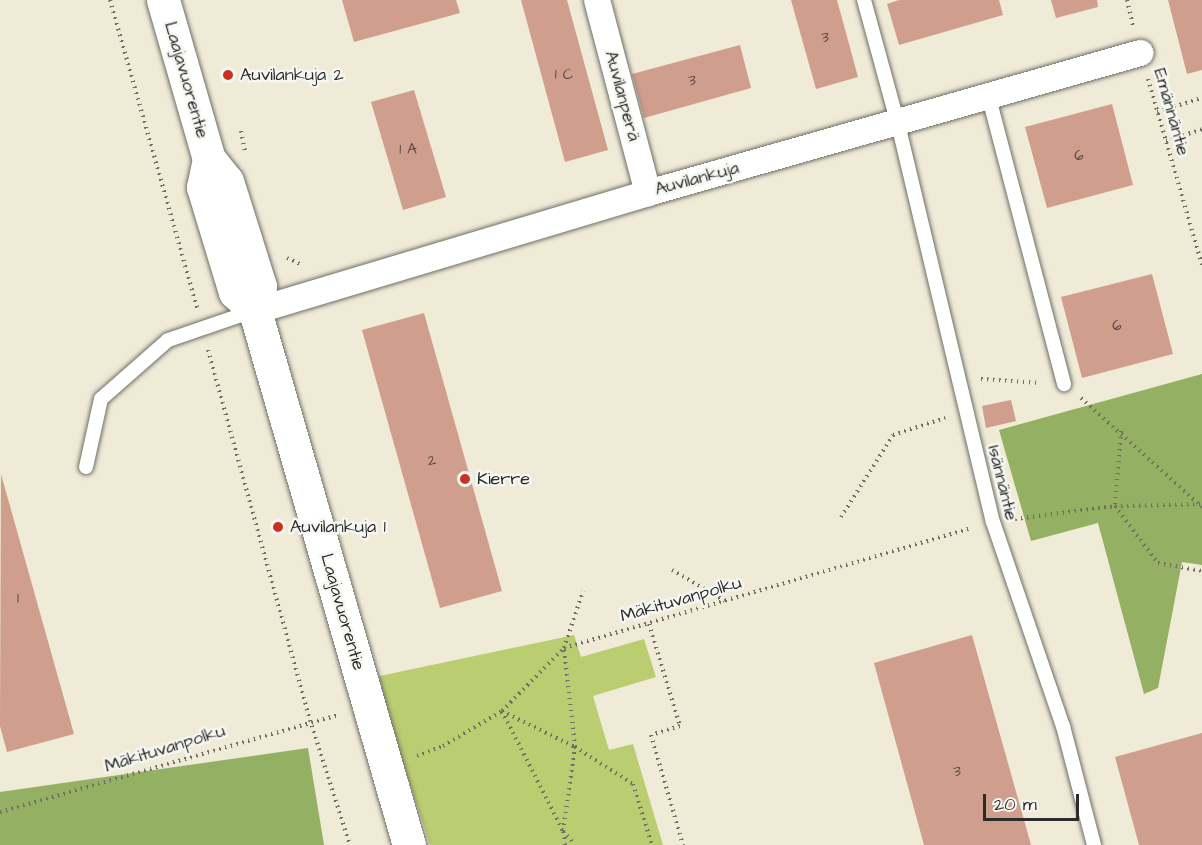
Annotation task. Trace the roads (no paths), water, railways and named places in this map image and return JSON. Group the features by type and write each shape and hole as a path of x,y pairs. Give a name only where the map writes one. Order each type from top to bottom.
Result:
{"main road":[{"name":"Laajavuorentie","path":"163,0 209,159 227,181 260,286 255,311 409,845"}],"street":[{"name":"Auvilanperä","path":"597,0 648,193"},
{"name":"Auvilankuja","path":"255,311 648,193 898,124 1140,53"}],"lane":[{"name":"Isännäntie","path":"864,0 898,124 993,522 1063,726 1094,845"},
{"path":"989,98 1064,384"},
{"path":"86,467 102,399 168,340 201,327 255,311"}],"place":[{"name":"Auvilankuja 2","path":"228,75"},
{"name":"Kierre","path":"465,479"},
{"name":"Auvilankuja 1","path":"278,527"}]}
